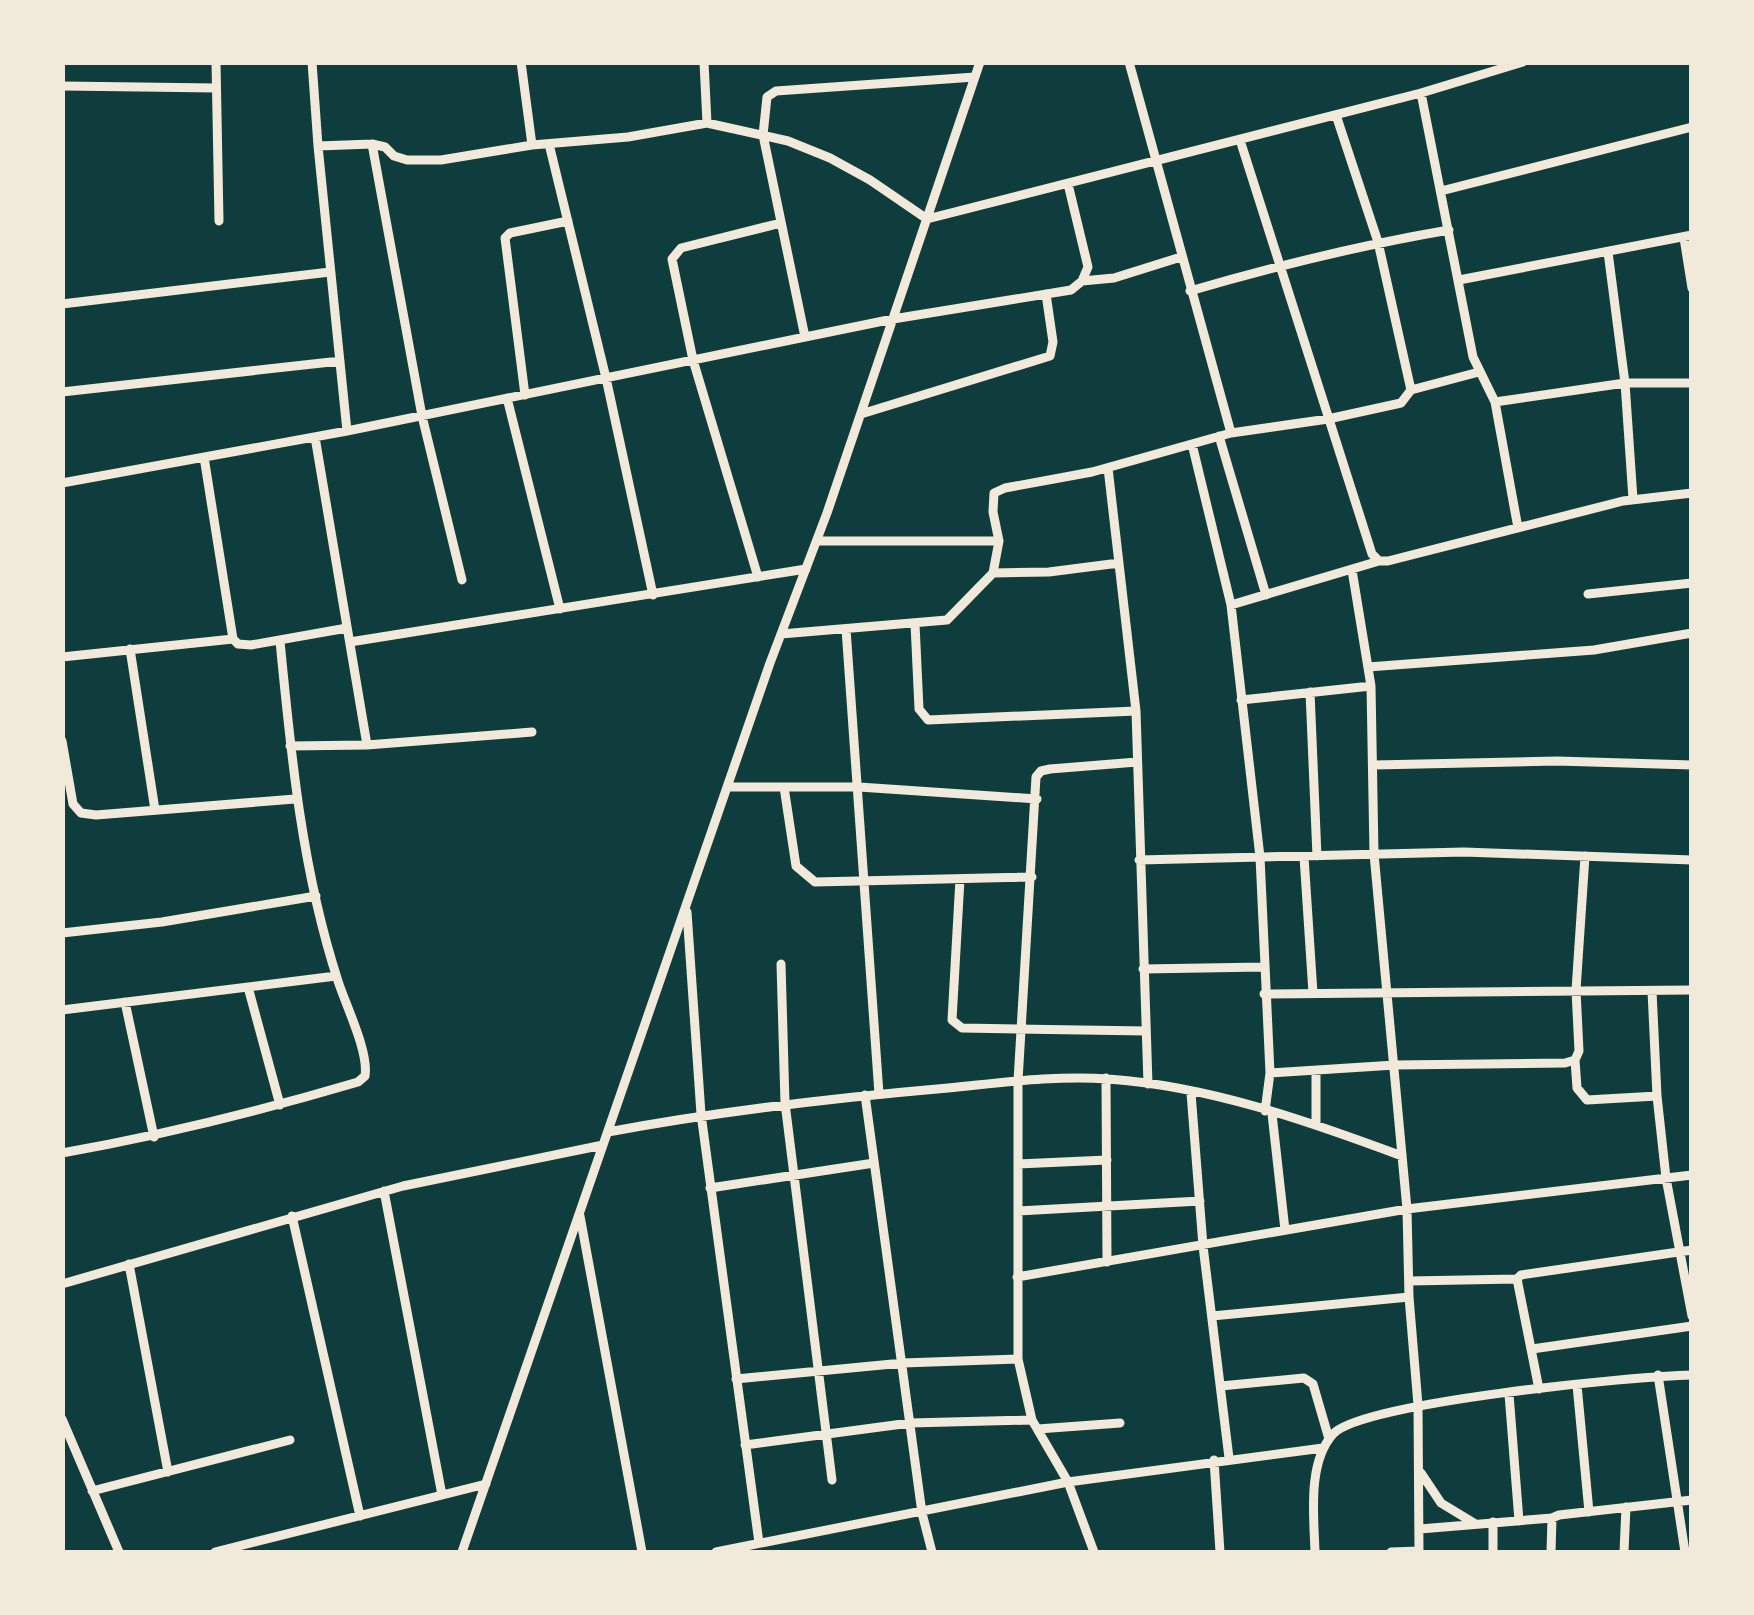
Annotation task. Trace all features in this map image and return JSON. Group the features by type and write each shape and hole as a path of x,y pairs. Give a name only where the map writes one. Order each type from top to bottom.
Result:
{"street":[{"path":"216,62 219,221"},
{"path":"312,62 347,431"},
{"path":"521,62 532,145"},
{"path":"704,62 707,122"},
{"path":"462,1552 727,787 861,414 980,62"},
{"path":"1130,62 1154,162 1231,432"},
{"path":"318,146 372,144 408,160 441,160 532,145 628,137 707,122 763,135 830,158 927,219 1420,93 1523,62"},
{"path":"805,337 763,135 768,97 776,92 975,78"},
{"path":"62,86 216,88"},
{"path":"1420,93 1473,357 1495,402 1518,528"},
{"path":"1336,115 1378,242 1411,390"},
{"path":"1441,191 1692,127"},
{"path":"1240,140 1372,554 1379,560 1388,562 1633,499 1692,492"},
{"path":"372,144 422,416 462,580"},
{"path":"549,144 653,595"},
{"path":"62,483 347,431 893,319 1071,290 1082,281 1088,267 1068,184"},
{"path":"525,395 505,238 510,233 568,221"},
{"path":"758,577 693,360 673,268 674,253 681,248 781,222"},
{"path":"1190,292 1280,265 1448,230"},
{"path":"1459,280 1688,237 1692,288"},
{"path":"1608,252 1633,499"},
{"path":"1082,281 1114,278 1181,257"},
{"path":"62,304 330,272"},
{"path":"861,414 1050,356 1053,342 1046,294"},
{"path":"62,392 340,361"},
{"path":"781,634 946,620 994,573 999,541 994,494 1005,488 1108,468 1231,432 1328,419 1401,403 1411,390 1479,372"},
{"path":"1495,402 1624,383 1692,383"},
{"path":"507,398 560,610"},
{"path":"1219,436 1266,595"},
{"path":"314,437 367,744"},
{"path":"1192,444 1230,605 1260,857 1269,1113 1285,1230"},
{"path":"204,457 233,638 238,644 280,641 347,628"},
{"path":"1108,468 1136,711 1148,1084"},
{"path":"816,540 999,541"},
{"path":"1230,605 1379,560"},
{"path":"994,573 1049,572 1119,563"},
{"path":"350,642 806,568"},
{"path":"1352,570 1371,686 1374,854 1407,1209 1418,1405 1419,1552 1391,1552"},
{"path":"1588,594 1692,582"},
{"path":"915,624 919,710 928,720 1136,711"},
{"path":"846,629 878,1094"},
{"path":"1368,667 1594,650 1692,633"},
{"path":"62,656 233,638"},
{"path":"62,1153 154,1137 280,1106 358,1082 365,1076 363,1056 336,976 295,799 280,641"},
{"path":"130,649 155,810"},
{"path":"1241,700 1371,686"},
{"path":"1310,692 1316,856"},
{"path":"290,746 532,732"},
{"path":"62,741 73,804 82,813 295,799"},
{"path":"1374,765 1557,761 1692,766"},
{"path":"1090,1552 1068,1482 1035,1424 1018,1359 1018,1082 1036,777 1040,771 1137,762"},
{"path":"727,787 859,787 1037,799"},
{"path":"784,787 796,866 815,882 1032,877"},
{"path":"1138,860 1464,852 1692,860"},
{"path":"1585,856 1576,990 1577,1088 1587,1100 1658,1096"},
{"path":"1304,857 1313,994"},
{"path":"960,880 952,1020 962,1028 1146,1031"},
{"path":"62,934 316,896"},
{"path":"686,904 701,1114 759,1543"},
{"path":"782,964 785,1104 832,1480"},
{"path":"1143,969 1264,968"},
{"path":"62,1010 336,976"},
{"path":"248,987 280,1106"},
{"path":"1264,994 1692,990"},
{"path":"1652,991 1666,1178 1692,1316"},
{"path":"125,1002 154,1137"},
{"path":"1270,1073 1395,1065 1565,1064 1575,1060"},
{"path":"1316,1071 1316,1124"},
{"path":"608,1132 701,1114 865,1095 1106,1078 1233,1099 1402,1156"},
{"path":"1106,1078 1108,1262"},
{"path":"1191,1093 1204,1246 1230,1458"},
{"path":"865,1095 922,1513 932,1552"},
{"path":"62,1284 384,1191 603,1145"},
{"path":"1018,1164 1107,1160"},
{"path":"710,1188 874,1163"},
{"path":"1017,1277 1407,1209 1692,1175"},
{"path":"384,1191 442,1495"},
{"path":"1018,1211 1200,1200"},
{"path":"580,1214 642,1552"},
{"path":"292,1216 360,1516"},
{"path":"1409,1281 1518,1279 1526,1274 1692,1250"},
{"path":"129,1264 168,1472"},
{"path":"1518,1279 1539,1389"},
{"path":"1212,1316 1409,1297"},
{"path":"1532,1349 1692,1326"},
{"path":"736,1379 902,1363 1018,1359"},
{"path":"1658,1375 1687,1549"},
{"path":"1315,1552 1314,1487 1326,1444 1334,1432 1364,1416 1539,1389 1658,1375 1692,1375"},
{"path":"1220,1386 1304,1378 1313,1384 1326,1444"},
{"path":"1578,1385 1589,1512"},
{"path":"1509,1394 1518,1520"},
{"path":"62,1419 119,1552"},
{"path":"746,1445 910,1423 1120,1423"},
{"path":"92,1491 290,1440"},
{"path":"716,1552 1068,1482 1326,1444"},
{"path":"62,1463 78,1460"},
{"path":"1214,1460 1220,1552"},
{"path":"1419,1471 1441,1503 1475,1524"},
{"path":"215,1552 486,1484"},
{"path":"1420,1530 1692,1500"},
{"path":"1624,1552 1626,1507"},
{"path":"1551,1552 1552,1518"},
{"path":"1493,1522 1494,1552"}]}
